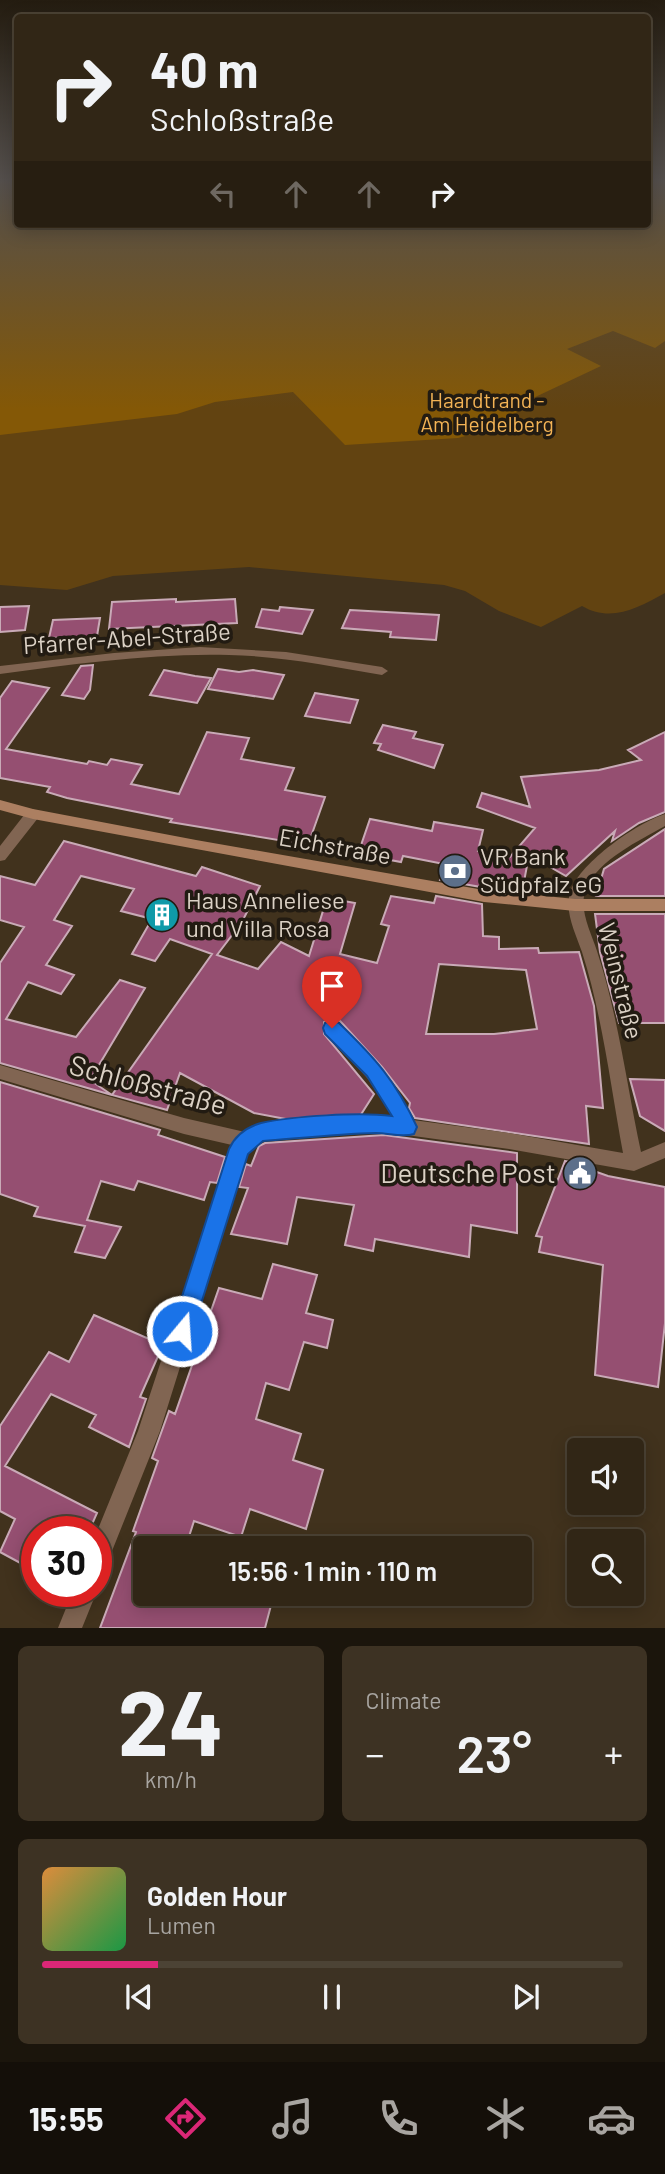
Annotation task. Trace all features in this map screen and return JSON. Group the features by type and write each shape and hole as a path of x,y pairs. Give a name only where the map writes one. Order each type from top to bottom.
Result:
{"street":[{"name":"Pfarrer-Abel-Straße","path":"0,670 130,656 228,651 314,659 382,671"},
{"name":"Eichstraße","path":"0,805 33,814 471,894 575,905 665,905"},
{"path":"0,856 33,814"},
{"name":"Weinstraße","path":"634,1163 596,971 575,905 580,886 598,864 665,819"},
{"path":"332,1028 382,1080 407,1127"},
{"name":"Schloßstraße","path":"0,1072 184,1126 247,1140 261,1132 384,1124 634,1163"},
{"path":"112,1523 149,1431 239,1149 247,1140"},
{"path":"634,1163 665,1150"},
{"path":"70,1628 79,1607"}],"green space":[{"path":"0,257 665,257 665,341 655,348 613,331 567,349 601,366 531,399 502,426 458,438 345,445 293,392 215,402 177,414 0,435"},
{"name":"Haardtrand - Am Heidelberg","path":"400,257 665,257 665,593 635,608 614,613 593,611 582,606 541,627 499,611 465,591 444,585 249,567 113,576 67,590 0,585 0,310"}],"building":[{"path":"176,599 176,602 235,599 237,623 109,629 112,602"},
{"path":"29,606 25,630 0,632 0,607"},
{"path":"280,607 313,610 302,634 256,627 262,609 279,611"},
{"path":"350,610 439,615 436,640 390,637 391,632 342,628"},
{"path":"100,618 96,642 77,643 78,637 49,638 53,620"},
{"path":"93,665 90,690 84,699 62,695 81,666"},
{"path":"218,669 239,672 253,670 284,675 273,699 208,689"},
{"path":"164,670 211,678 197,703 150,695"},
{"path":"12,681 49,688 6,749 87,764 89,761 107,765 111,759 142,765 131,784 179,794 207,732 249,738 241,759 294,768 285,790 325,797 308,845 170,822 172,819 47,792 50,787 0,778 0,698"},
{"path":"315,693 358,700 350,723 305,716"},
{"path":"383,725 416,732 413,738 443,745 434,768 378,750 381,744 374,743"},
{"path":"665,732 665,812 639,823 612,841 615,831 566,876 529,855 523,887 481,882 481,887 440,880 444,864 403,856 401,862 358,854 370,819 432,831 434,822 483,830 478,851 510,857 535,828 477,807 482,793 530,807 521,777 599,770 641,760 628,750"},
{"path":"665,829 665,896 596,896 604,869"},
{"path":"64,841 196,876 202,867 260,886 242,922 217,955 258,969 281,942 309,956 327,898 355,903 340,954 377,963 389,926 381,924 391,896 434,903 436,896 482,904 483,936 499,937 499,949 538,948 539,953 579,952 594,1006 603,1108 586,1106 589,1144 415,1118 409,1108 410,1103 382,1067 340,1021 333,1019 324,1022 324,1034 374,1094 360,1116 291,1120 254,1113 180,1073 167,1110 112,1095 0,1063 0,963 24,927 0,920 0,876 35,885","holes":["81,876 134,889 121,911 152,919 132,954 155,961 170,939 212,954 112,1095 90,1080 145,988 120,980 76,1037 6,1019 28,982 61,994 74,975 46,965 72,926 54,920","439,964 526,970 537,1029 494,1034 426,1034"]},
{"path":"595,914 665,914 665,1023 619,1023 600,952"},
{"path":"630,1079 665,1080 665,1131 640,1116"},
{"path":"0,1082 160,1130 158,1135 225,1157 217,1183 210,1182 204,1200 138,1181 134,1190 101,1181 87,1220 121,1227 105,1258 75,1252 85,1226 34,1216 38,1207 0,1194"},
{"path":"384,1135 517,1153 517,1233 471,1225 469,1257 375,1239 373,1251 345,1245 354,1205 297,1197 287,1244 231,1234 248,1188 239,1187 246,1164 251,1166 259,1146 265,1143"},
{"path":"565,1161 591,1166 591,1170 608,1176 665,1187 665,1323 658,1387 595,1375 603,1265 539,1252 542,1237 536,1236"},
{"path":"273,1264 317,1275 306,1313 333,1320 327,1348 304,1342 289,1390 266,1383 256,1419 301,1434 293,1460 323,1470 306,1529 250,1509 241,1536 194,1521 189,1536 134,1536 136,1532 133,1531 158,1461 152,1458 169,1411 175,1414 219,1288 262,1299"},
{"path":"94,1315 163,1345 140,1397 146,1399 129,1447 89,1427 96,1415 51,1394 5,1466 97,1513 96,1516 21,1516 21,1563 0,1552 15,1519 0,1511 0,1426 49,1352 69,1362"},
{"path":"133,1540 133,1606 271,1606 265,1628 100,1628 108,1607 112,1607 112,1596"}],"place":[{"name":"VR Bank Südpfalz eG","path":"455,871"},
{"name":"Haus Anneliese und Villa Rosa","path":"162,915"},
{"name":"Deutsche Post","path":"580,1173"}],"route":[{"path":"182,1331 239,1149 247,1140 261,1132 333,1126 384,1124 407,1127 388,1089 374,1070 332,1028"}]}
